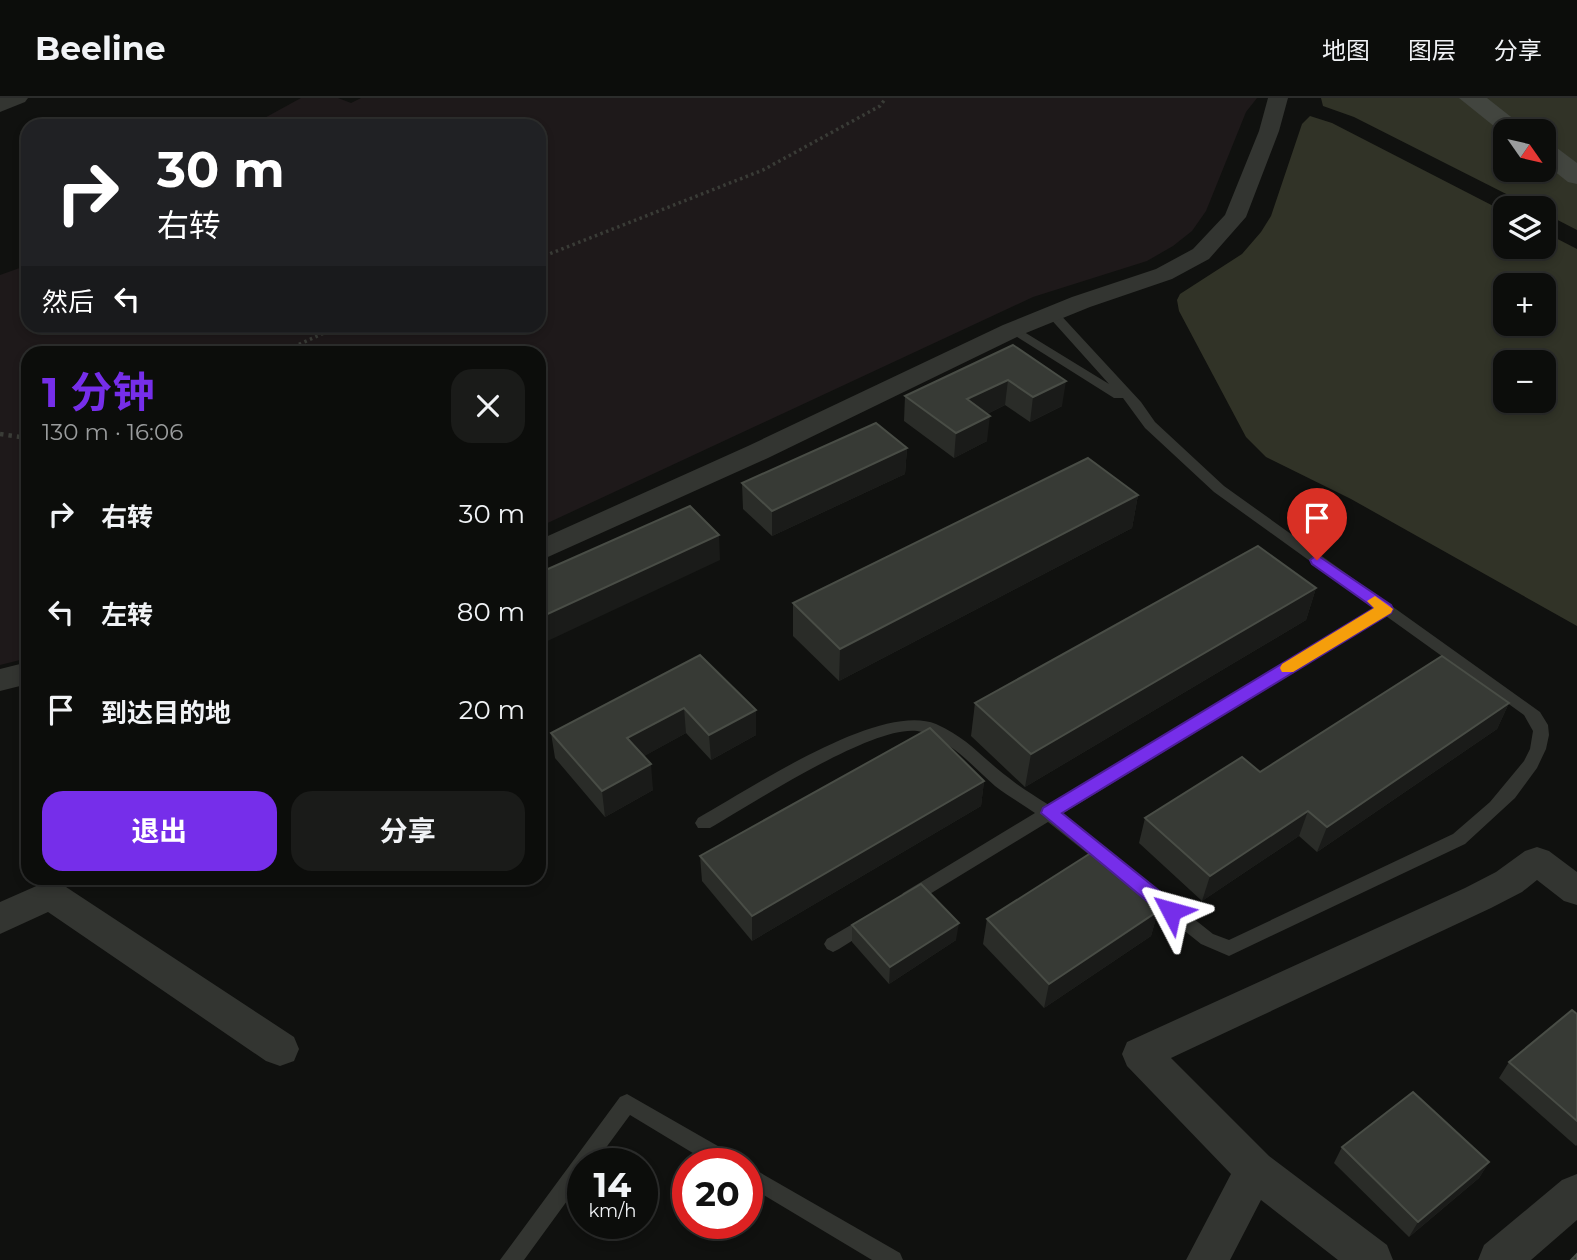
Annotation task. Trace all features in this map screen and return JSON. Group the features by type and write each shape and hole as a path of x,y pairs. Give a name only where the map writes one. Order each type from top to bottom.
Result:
{"street":[{"path":"0,106 18,98"},
{"path":"546,548 758,452 1012,330 1052,313 1164,274 1212,245 1236,217 1246,197 1278,98"},
{"path":"1471,98 1500,119"},
{"path":"1556,160 1577,176"},
{"path":"0,680 21,675"},
{"path":"1372,1260 1255,1170 1140,1054 1478,898 1509,882 1536,861 1577,891"},
{"path":"0,919 50,895 280,1049"},
{"path":"1208,1260 1255,1170"},
{"path":"1499,1260 1577,1194"}],"lane":[{"path":"704,823 848,743 887,728 919,725 949,736 1002,782 1049,813 1200,933 1229,948 1459,839 1488,817 1515,786 1538,747 1542,734 1539,722 1530,711 1219,489 1150,425 1136,405 1052,313"},
{"path":"1012,330 1136,405"},
{"path":"833,944 1385,609"},
{"path":"511,1260 627,1103 703,1148"},
{"path":"763,1183 892,1260"}],"path":[{"path":"546,255 763,170 851,123 880,106 886,98"},
{"path":"295,346 324,333"},
{"path":"0,434 21,437"}],"shaded area":[{"path":"301,98 338,98 351,103 361,98 1257,98 1246,112 1206,211 1192,231 1173,246 1147,261 1033,297 546,524 546,346 21,346 21,660 0,665 0,275 21,268 21,333 546,333 546,119 263,119"},
{"path":"1321,98 1577,98 1577,230 1556,219 1556,196 1510,196 1354,117 1323,106"},
{"path":"1310,116 1332,123 1493,206 1493,259 1556,259 1556,238 1577,249 1577,626 1351,499 1266,457 1246,437 1179,311 1177,300 1180,294 1242,254 1271,216 1302,124"}],"building":[{"path":"1013,345 1066,381 1033,397 1008,380 967,399 990,416 956,433 905,396"},
{"path":"876,423 907,448 772,511 742,483"},
{"path":"1088,458 1138,495 840,649 793,603"},
{"path":"690,506 719,535 546,615 546,570"},
{"path":"1258,546 1316,588 1031,754 975,703"},
{"path":"700,655 756,710 709,735 684,708 627,738 651,764 602,791 551,733"},
{"path":"1442,656 1509,703 1327,827 1308,811 1210,876 1145,818 1242,757 1260,772"},
{"path":"930,728 984,781 752,916 700,856"},
{"path":"1094,851 1158,911 1049,984 987,919"},
{"path":"921,884 959,923 890,967 852,925"},
{"path":"1572,1010 1577,1014 1577,1121 1509,1062"},
{"path":"1413,1092 1489,1162 1418,1222 1342,1147"}],"slow traffic":[{"path":"1288,668 1385,609 1375,601"}],"route":[{"path":"1171,911 1049,813 1385,609 1317,560"}]}
